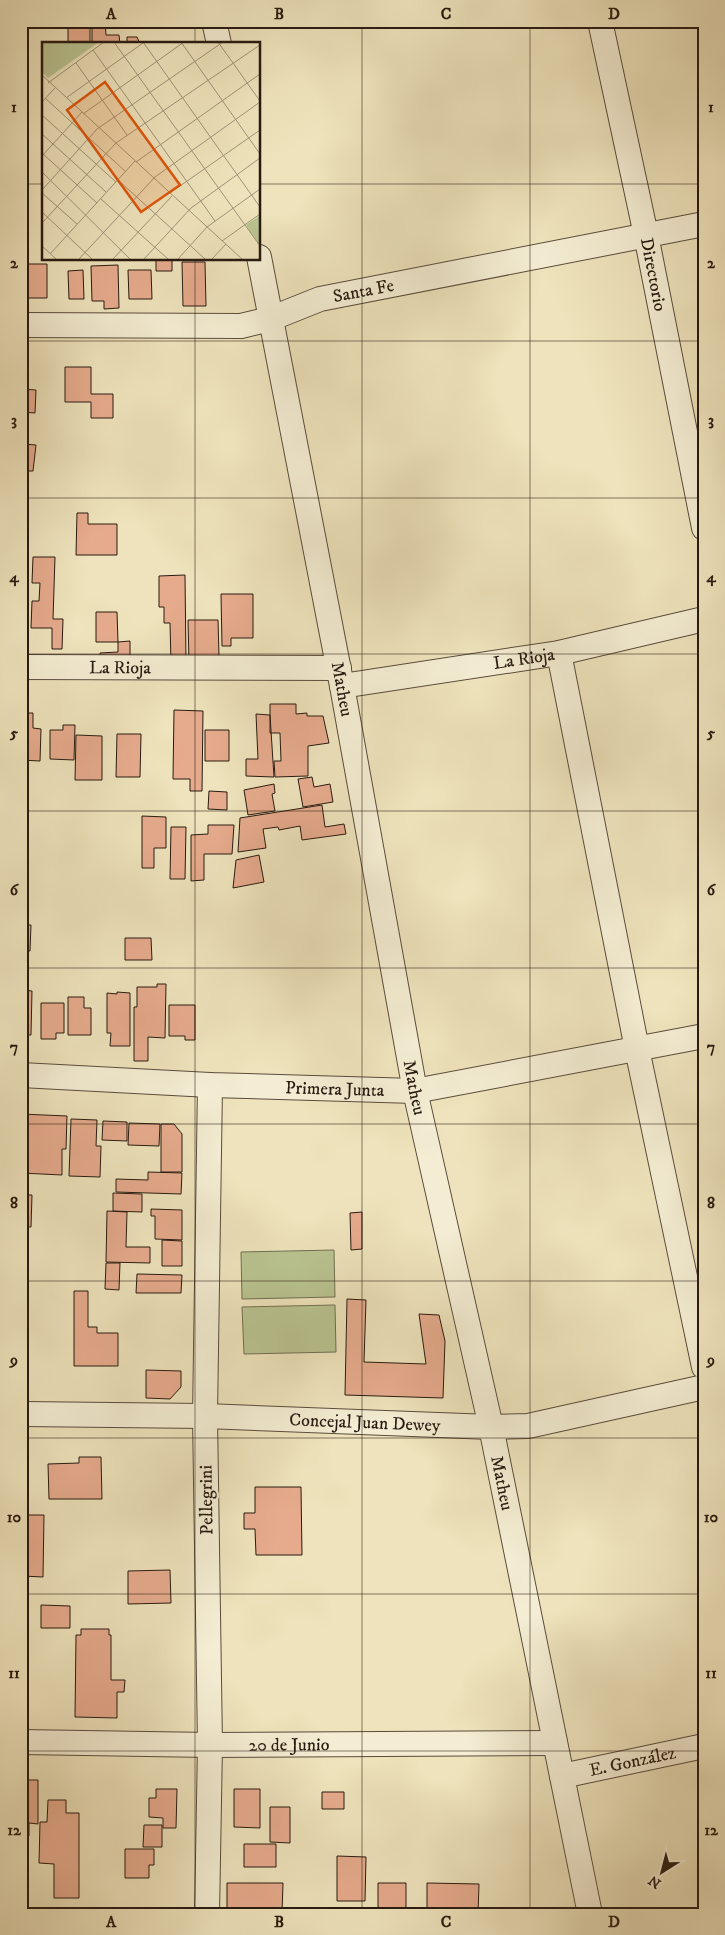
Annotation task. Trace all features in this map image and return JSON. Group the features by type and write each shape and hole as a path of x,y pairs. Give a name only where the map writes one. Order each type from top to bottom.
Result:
{"street":[{"path":"214,21 219,42"},
{"name":"Directorio","path":"600,21 646,235 704,528"},
{"name":"Santa Fe","path":"21,325 241,326 270,319 320,299 704,224"},
{"name":"Matheu","path":"260,260 340,677 415,1091 491,1428 590,1914"},
{"name":"La Rioja","path":"21,667 340,677 559,653 704,619"},
{"path":"559,653 637,1049 704,1367"},
{"name":"Primera Junta","path":"21,1075 210,1085 415,1091 704,1036"},
{"name":"Pellegrini","path":"206,1914 210,1745 205,1416 210,1085"},
{"name":"Concejal Juan Dewey","path":"21,1414 205,1416 491,1428 528,1426 704,1387"},
{"name":"20 de Junio","path":"21,1742 210,1745 555,1743"},
{"name":"E. González","path":"562,1776 704,1746"}],"green space":[{"path":"334,1250 335,1297 242,1299 241,1252"},
{"path":"335,1305 336,1352 244,1354 242,1307"}],"building":[{"path":"92,21 105,21 106,35 119,35 120,42 92,42"},
{"path":"90,23 90,42 68,42 68,24"},
{"path":"127,37 137,37 139,42 127,42"},
{"path":"21,196 23,196 23,245 21,245"},
{"path":"156,260 172,260 172,271 156,271"},
{"path":"182,262 205,262 206,306 183,306"},
{"path":"21,264 47,264 47,298 21,298"},
{"path":"118,265 119,308 104,309 104,301 92,301 91,266"},
{"path":"83,270 84,299 69,299 68,271"},
{"path":"128,270 151,270 152,299 129,299"},
{"path":"65,367 91,367 91,394 113,394 113,418 91,418 91,402 65,402"},
{"path":"21,389 36,390 35,413 21,412"},
{"path":"23,444 36,445 33,471 23,471 22,482"},
{"path":"77,513 88,513 88,524 117,524 117,555 76,555"},
{"path":"33,557 55,557 53,619 63,619 62,649 52,649 52,628 31,628 32,601 39,601 40,583 32,583"},
{"path":"185,575 186,663 171,663 170,623 164,623 164,607 159,607 159,576"},
{"path":"221,594 253,594 253,638 231,638 231,646 222,646"},
{"path":"96,612 117,612 118,642 96,642"},
{"path":"188,620 218,620 219,656 189,663"},
{"path":"130,641 130,663 101,664 100,653 118,652 118,642"},
{"path":"270,704 296,704 296,714 307,713 307,716 323,716 329,743 308,746 308,776 275,777 274,761 281,761 280,733 270,733"},
{"path":"174,710 203,711 202,791 190,791 190,779 173,779"},
{"path":"21,713 33,713 33,728 41,729 40,761 21,760"},
{"path":"256,714 270,715 274,777 246,776 246,759 258,759"},
{"path":"63,725 75,725 74,760 50,759 50,730 63,730"},
{"path":"205,730 229,730 229,761 205,761"},
{"path":"117,734 141,734 140,777 116,777"},
{"path":"76,735 102,736 102,780 75,780"},
{"path":"312,777 314,787 330,784 333,802 303,807 298,779"},
{"path":"274,784 275,793 272,794 275,811 248,815 244,790"},
{"path":"209,791 227,792 227,810 208,809"},
{"path":"322,805 325,827 344,824 346,834 302,840 300,826 279,830 278,827 263,829 266,848 238,852 240,818"},
{"path":"142,816 166,817 166,848 154,848 154,868 142,868"},
{"path":"208,825 234,825 232,854 204,854 204,880 191,881 191,835 208,834"},
{"path":"171,827 186,827 185,879 170,879"},
{"path":"259,855 264,882 233,888 236,860"},
{"path":"21,925 31,925 30,951 21,951"},
{"path":"125,938 151,938 152,960 125,960"},
{"path":"157,984 166,984 165,1038 148,1037 148,1061 134,1061 134,1007 137,1007 137,987 157,987"},
{"path":"21,990 32,991 31,1035 21,1035"},
{"path":"117,992 130,993 130,1046 110,1046 111,1033 107,1033 107,993 117,994"},
{"path":"68,997 84,997 84,1008 91,1008 91,1035 68,1035"},
{"path":"41,1003 64,1003 64,1033 56,1033 56,1039 41,1039"},
{"path":"169,1005 195,1005 195,1040 185,1040 185,1036 169,1036"},
{"path":"21,1114 67,1116 66,1149 62,1149 62,1175 21,1173"},
{"path":"71,1119 97,1120 96,1146 101,1146 100,1177 69,1176"},
{"path":"103,1121 127,1122 127,1141 102,1140"},
{"path":"129,1123 160,1124 159,1146 128,1145"},
{"path":"161,1124 174,1124 182,1134 182,1172 161,1172"},
{"path":"148,1172 182,1173 181,1194 116,1192 116,1179 148,1180"},
{"path":"113,1193 142,1194 142,1212 113,1211"},
{"path":"21,1195 32,1195 31,1227 24,1227 23,1248 21,1248"},
{"path":"151,1209 182,1210 182,1240 155,1239 155,1216 151,1216"},
{"path":"107,1211 127,1212 126,1247 150,1247 150,1263 106,1262"},
{"path":"362,1212 362,1249 351,1250 350,1213"},
{"path":"162,1240 182,1241 182,1266 162,1266"},
{"path":"106,1263 120,1263 119,1290 105,1289"},
{"path":"137,1274 182,1275 181,1293 136,1293"},
{"path":"74,1291 88,1291 88,1327 97,1327 97,1333 118,1333 118,1366 74,1366"},
{"path":"347,1299 366,1300 364,1362 426,1364 419,1314 439,1315 445,1341 443,1398 345,1395"},
{"path":"146,1370 181,1371 181,1387 170,1399 146,1398"},
{"path":"79,1457 101,1457 102,1499 49,1499 48,1464 79,1463"},
{"path":"255,1487 301,1487 302,1555 256,1555 255,1529 244,1529 244,1513 255,1513"},
{"path":"23,1515 44,1515 43,1577 22,1576"},
{"path":"170,1570 171,1603 128,1604 128,1571"},
{"path":"41,1605 70,1606 70,1628 41,1628"},
{"path":"81,1629 109,1629 109,1635 111,1635 111,1680 125,1680 124,1692 117,1692 117,1718 75,1717 76,1635 81,1635"},
{"path":"21,1780 38,1780 38,1824 29,1823 29,1836 21,1836"},
{"path":"156,1789 177,1789 176,1828 163,1828 163,1818 149,1817 149,1798 156,1798"},
{"path":"234,1789 260,1789 260,1828 234,1827"},
{"path":"322,1792 344,1792 344,1809 322,1809"},
{"path":"48,1800 66,1800 66,1813 79,1813 79,1898 54,1898 54,1864 39,1863 40,1822 47,1822"},
{"path":"270,1807 290,1807 290,1843 270,1842"},
{"path":"144,1825 162,1825 162,1847 143,1847"},
{"path":"244,1844 276,1844 276,1867 244,1867"},
{"path":"125,1849 154,1849 154,1865 149,1865 149,1878 125,1878"},
{"path":"337,1856 366,1857 365,1901 337,1901"},
{"path":"227,1883 283,1883 282,1914 227,1914"},
{"path":"378,1883 406,1883 406,1908 378,1908"},
{"path":"427,1883 479,1884 478,1914 427,1914"}]}
